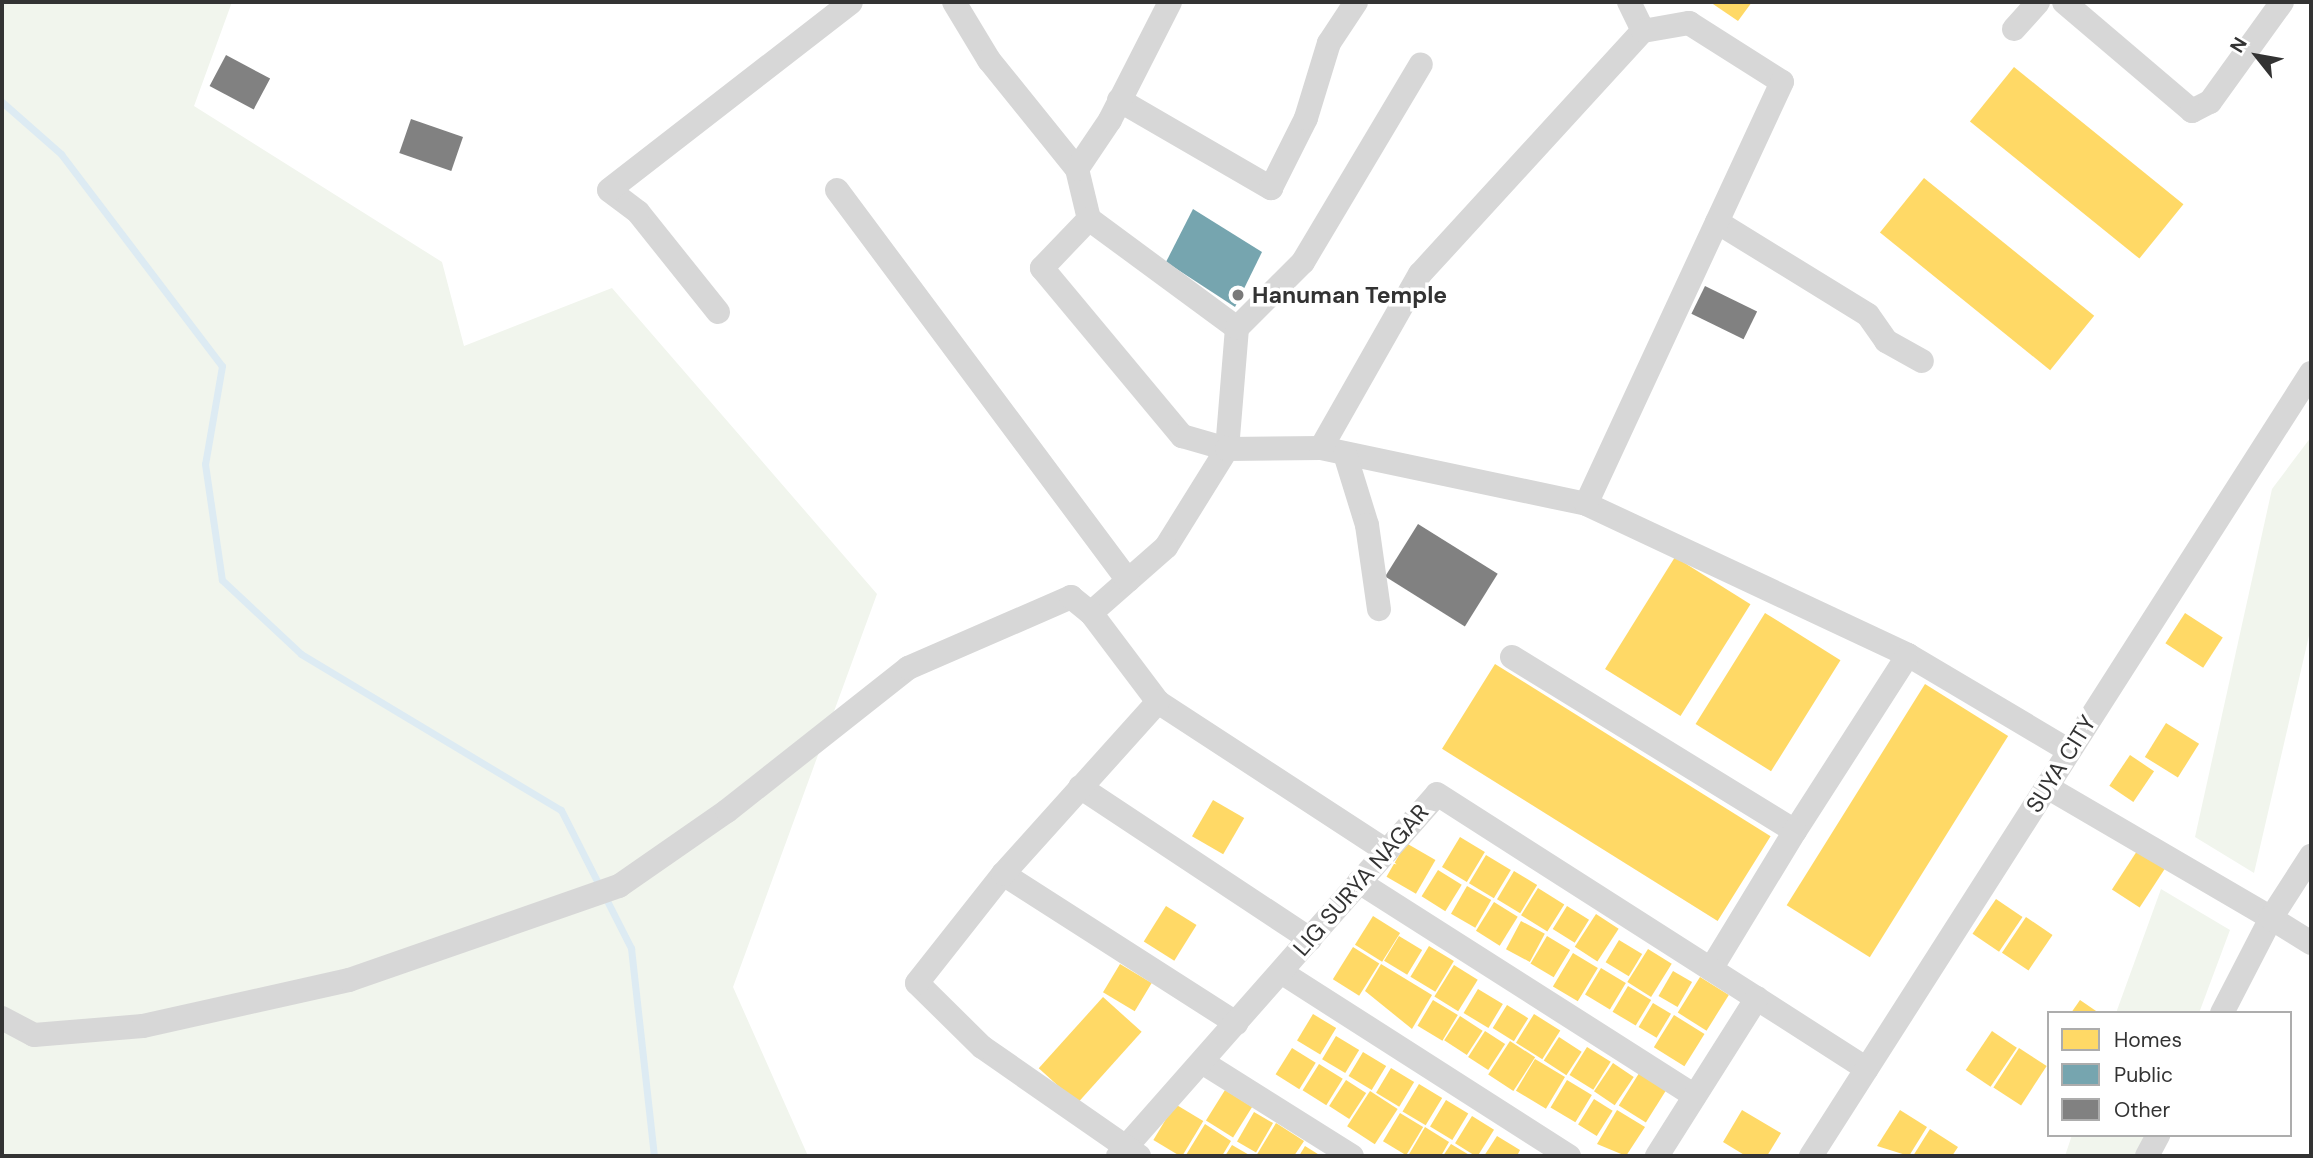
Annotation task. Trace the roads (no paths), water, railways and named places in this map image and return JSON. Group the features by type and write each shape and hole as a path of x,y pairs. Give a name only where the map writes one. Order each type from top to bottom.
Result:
{"street":[{"path":"718,312 638,212 609,190 851,2"},
{"path":"954,2 989,60 1077,169 1089,219 1237,328"},
{"path":"1077,169 1119,100 1170,2"},
{"path":"1119,100 1271,188 1306,118 1329,43 1356,2"},
{"path":"1629,2 1643,31"},
{"path":"2014,29 2038,2"},
{"path":"2064,2 2192,111 2210,102 2274,4"},
{"path":"1333,451 1420,274 1643,31 1689,23 1782,82 1586,504"},
{"path":"1091,613 1166,547 1227,449 1237,328 1303,262 1421,64"},
{"path":"837,190 1128,580"},
{"path":"1089,219 1042,268 1182,436 1227,449 1333,451 1586,504 1908,655 2068,750"},
{"path":"1717,222 1868,315 1886,341 1922,361"},
{"name":"SUYA CITY","path":"1811,1156 2068,750 2308,384"},
{"path":"1333,451 1367,525 1379,609"},
{"path":"2,1018 34,1035 143,1026 349,979 619,886 727,811 908,668 1071,597 1091,613 1158,702 1387,851"},
{"path":"1711,969 1795,831 1908,655"},
{"path":"1512,657 1795,831"},
{"path":"1127,1153 982,1047 917,983 1003,874 1158,702"},
{"path":"2047,786 2311,943"},
{"path":"1080,787 1310,939"},
{"name":"LIG SURYA NAGAR","path":"1127,1153 1202,1062 1437,794 1867,1069"},
{"path":"2223,1011 2271,918 2311,856"},
{"path":"1003,874 1236,1023"},
{"path":"1359,883 1695,1096"},
{"path":"1281,972 1569,1156"},
{"path":"1657,1156 1756,998"},
{"path":"1202,1062 1352,1156"},
{"path":"2147,1156 2157,1137"}],"waterway":[{"path":"2,102 61,154 222,366 205,464 222,580 301,654 561,810 631,948 654,1156"}],"place":[{"name":"Hanuman Temple","path":"1238,295"}]}
